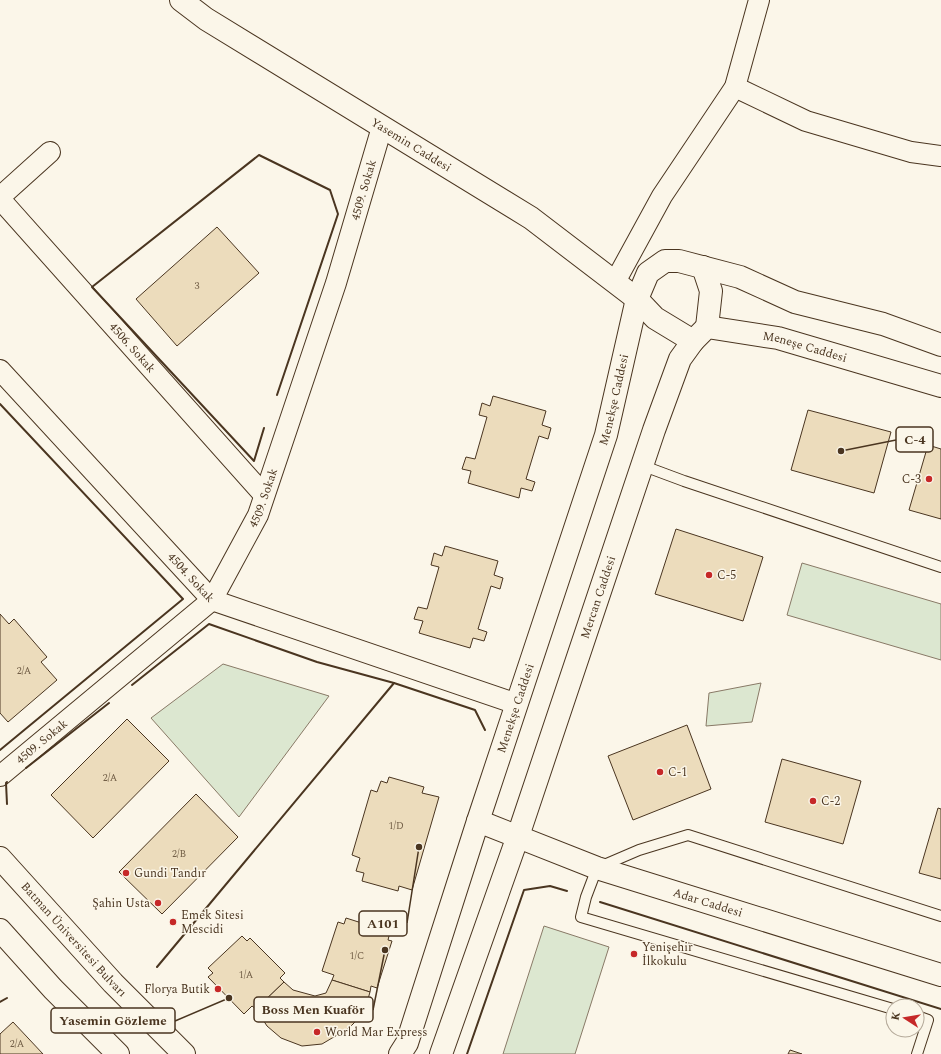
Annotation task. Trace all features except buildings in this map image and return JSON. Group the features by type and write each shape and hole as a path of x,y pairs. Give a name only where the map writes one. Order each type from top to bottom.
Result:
{"street":[{"name":"Yasemin Caddesi","path":"181,0 206,20 531,218 637,298"},
{"path":"614,282 662,196 735,87 759,0"},
{"path":"735,87 806,121 911,152 941,156"},
{"name":"4509. Sokak","path":"0,776 212,600 258,515 336,283 382,127"},
{"path":"0,198 50,152"},
{"name":"4506. Sokak","path":"0,198 264,495"},
{"name":"Menekşe Caddesi","path":"400,1054 407,1043 478,821 606,435 637,298 648,273 665,261 679,261 740,277 795,302 883,324 941,345"},
{"path":"637,298 655,318 700,334 711,291 703,267"},
{"name":"Mercan Caddesi","path":"441,1054 518,836 641,465 680,359 700,334"},
{"name":"Meneşe Caddesi","path":"700,334 778,338 941,386"},
{"name":"4504. Sokak","path":"0,370 212,600 517,704"},
{"name":"Adar Caddesi","path":"478,821 597,868 941,975"},
{"name":"Batman Üniversitesi Bulvarı","path":"0,858 113,983 184,1054"},
{"path":"0,930 53,989 118,1054"}],"lane":[{"path":"641,465 692,484 941,567"},
{"path":"885,1007 581,917 597,868 639,850 688,835 941,916"},
{"path":"925,1019 928,1020 925,1030"},
{"path":"918,1054 923,1038"}],"green space":[{"path":"802,563 941,604 941,660 787,615"},
{"path":"223,664 329,696 239,817 151,718"},
{"path":"761,683 752,722 706,726 709,693"},
{"path":"544,926 609,947 575,1054 503,1054"}],"wall":[{"path":"264,428 254,461 92,287 259,155 330,190 338,214 277,395"},
{"path":"0,404 183,599 0,750"},
{"path":"132,685 209,624 317,662 394,683"},
{"path":"157,967 394,683 475,710 485,730"},
{"path":"26,768 109,703"},
{"path":"7,782 7,804"},
{"path":"467,1054 524,890 550,886 567,891"},
{"path":"600,902 941,1009"},
{"path":"0,1002 7,998"}],"place":[{"name":"C-4","path":"841,451"},
{"name":"C-3","path":"929,479"},
{"name":"C-5","path":"709,575"},
{"name":"C-1","path":"660,772"},
{"name":"C-2","path":"813,801"},
{"name":"A101","path":"419,847"},
{"name":"Gundi Tandır","path":"126,873"},
{"name":"Şahin Usta","path":"158,903"},
{"name":"Emek Sitesi Mescidi","path":"173,922"},
{"name":"Boss Men Kuaför","path":"385,950"},
{"name":"Yenişehir İlkokulu","path":"634,954"},
{"name":"Florya Butik","path":"218,989"},
{"name":"Yasemin Gözleme","path":"229,998"},
{"name":"World Mar Express","path":"317,1032"}]}
